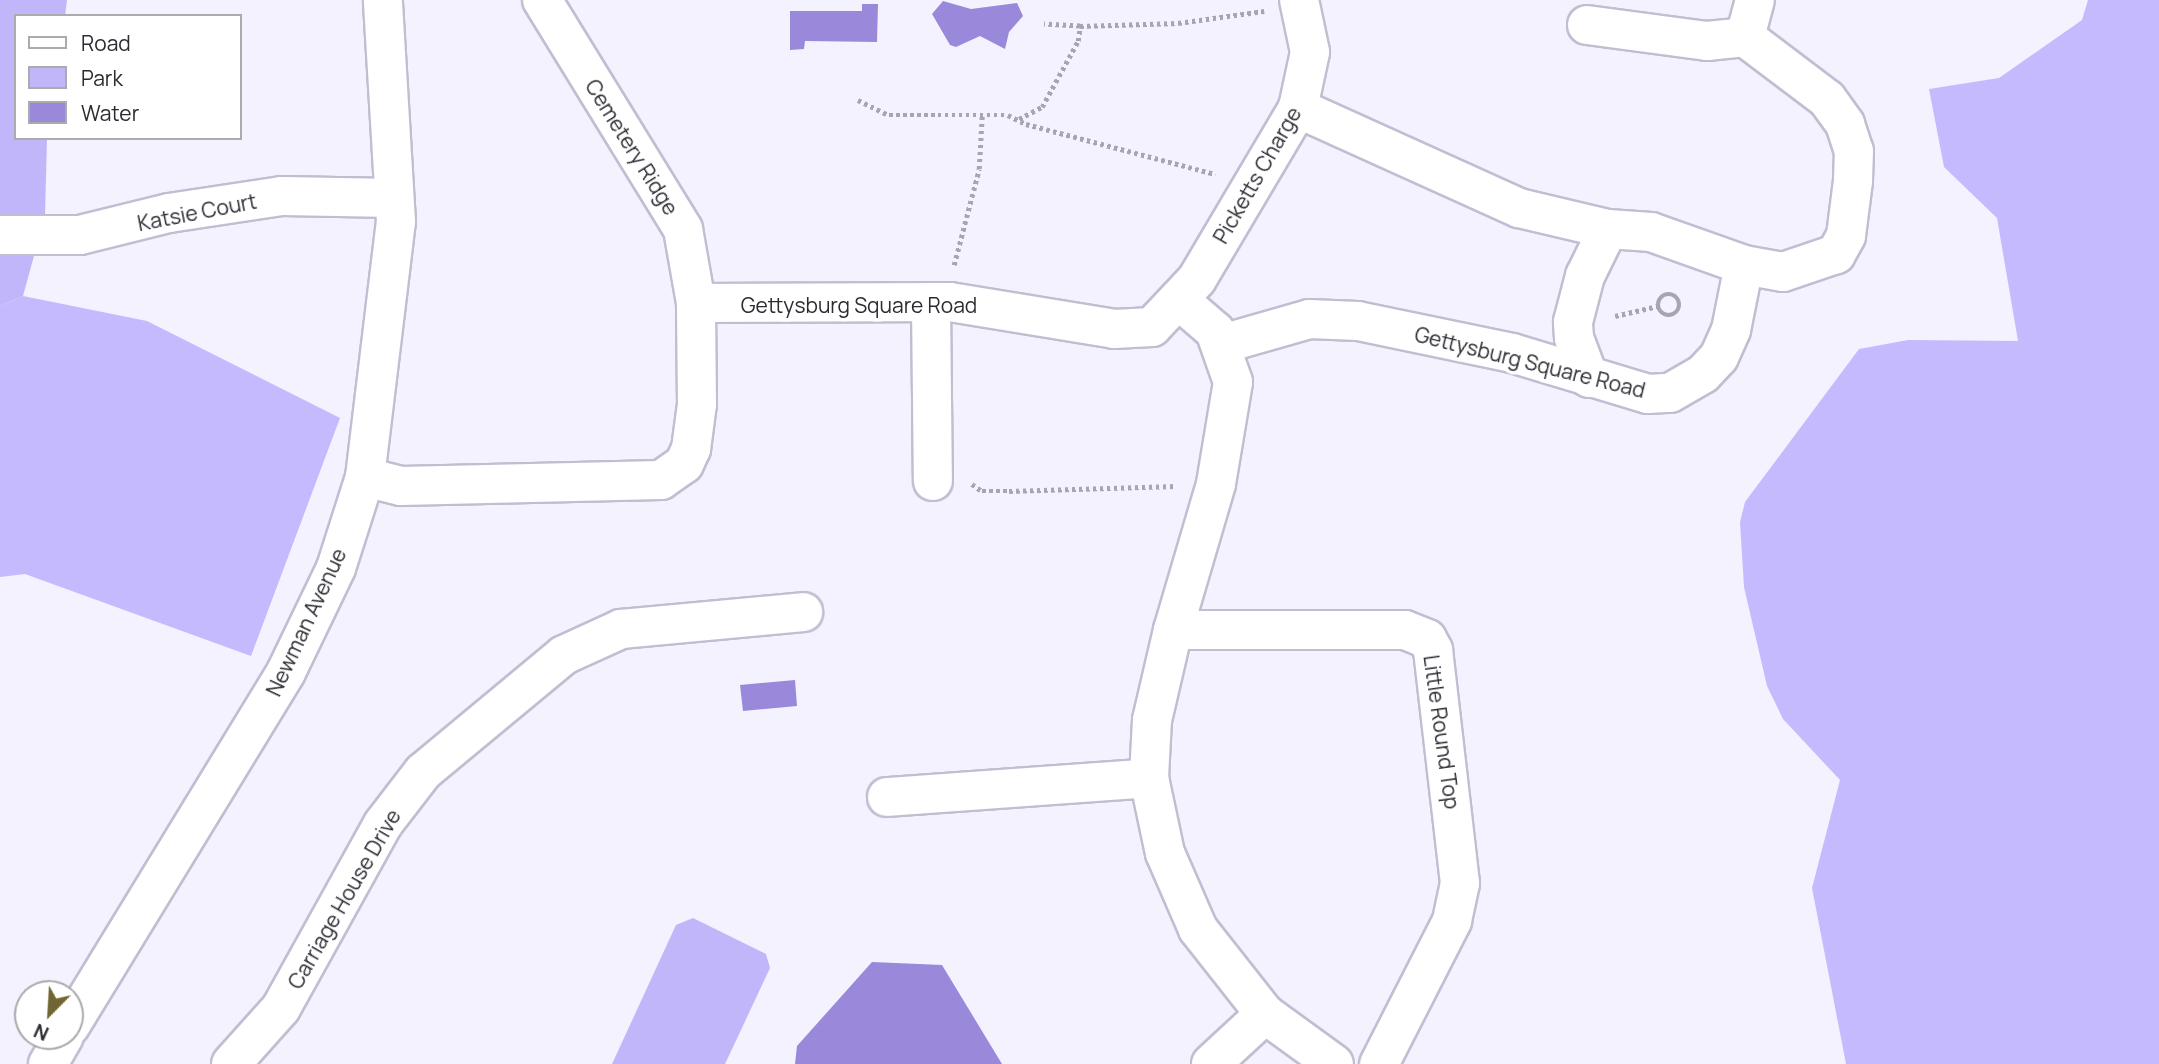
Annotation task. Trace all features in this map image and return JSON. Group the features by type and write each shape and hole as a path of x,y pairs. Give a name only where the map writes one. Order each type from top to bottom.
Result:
{"street":[{"name":"Newman Avenue","path":"84,1003 286,672 336,568 365,478 390,301 394,198 383,0"},
{"name":"Cemetery Ridge","path":"542,0 683,229 696,303"},
{"path":"1745,37 1755,0"},
{"name":"Picketts Charge","path":"1179,300 1250,193 1298,108 1310,52 1300,3"},
{"path":"1298,108 1519,208 1608,229 1651,232 1744,265 1783,272 1836,254 1846,236 1854,151 1845,124 1827,99 1745,37 1707,41 1587,25"},
{"name":"Katsie Court","path":"0,235 80,235 169,213 282,196 394,198"},
{"path":"1589,378 1574,338 1573,321 1585,276 1608,229"},
{"name":"Gettysburg Square Road","path":"1222,344 1309,319 1358,321 1512,353 1648,394 1670,393 1703,374 1719,357 1731,330 1744,265"},
{"name":"Gettysburg Square Road","path":"696,303 941,302 1131,331 1152,327 1179,300"},
{"path":"1179,300 1215,331 1222,344 1233,382 1218,471 1173,630 1152,720 1149,778 1165,853 1186,905 1228,970 1265,1014 1334,1064"},
{"path":"933,481 941,302"},
{"path":"365,478 401,486 661,480 684,464 695,434 696,303"},
{"name":"Carriage House Drive","path":"231,1064 281,1008 383,824 423,772 564,655 621,629 803,612"},
{"name":"Little Round Top","path":"1173,630 1405,630 1427,639 1433,650 1460,884 1452,921 1379,1064"},
{"path":"887,797 1149,778"},
{"path":"1211,1064 1265,1014"}],"path":[{"path":"1044,24 1080,26 1178,23 1300,3"},
{"path":"1018,120 1042,107 1079,41 1080,26"},
{"path":"858,100 889,115 982,116 1018,120 1208,170 1250,193"},
{"path":"941,302 953,271 979,169 982,116"},
{"path":"1666,294 1674,296 1680,308 1668,316 1658,306 1666,294"},
{"path":"933,481 978,485 982,491 1172,486"}],"green space":[{"path":"0,0 67,0 65,14 14,14 14,140 47,140 45,216 23,296 0,306"},
{"path":"693,918 766,954 770,968 725,1064 612,1064 676,925"}],"shaded area":[{"path":"2088,0 2159,0 2159,1064 1846,1064 1812,888 1840,780 1783,719 1767,686 1744,587 1740,522 1745,502 1859,349 1908,340 2018,341 1997,218 1944,167 1929,89 1999,78 2082,20"},
{"path":"23,296 147,321 340,418 251,656 25,574 0,577 0,306"}],"water":[{"path":"943,1 971,9 1017,3 1023,16 1009,32 1005,49 980,36 956,47 950,45 932,14"},
{"path":"862,4 878,4 877,42 805,41 804,49 790,50 790,11 862,11"},
{"path":"795,680 797,706 743,711 740,685"},
{"path":"872,962 942,965 1002,1064 795,1064 797,1046"}]}
